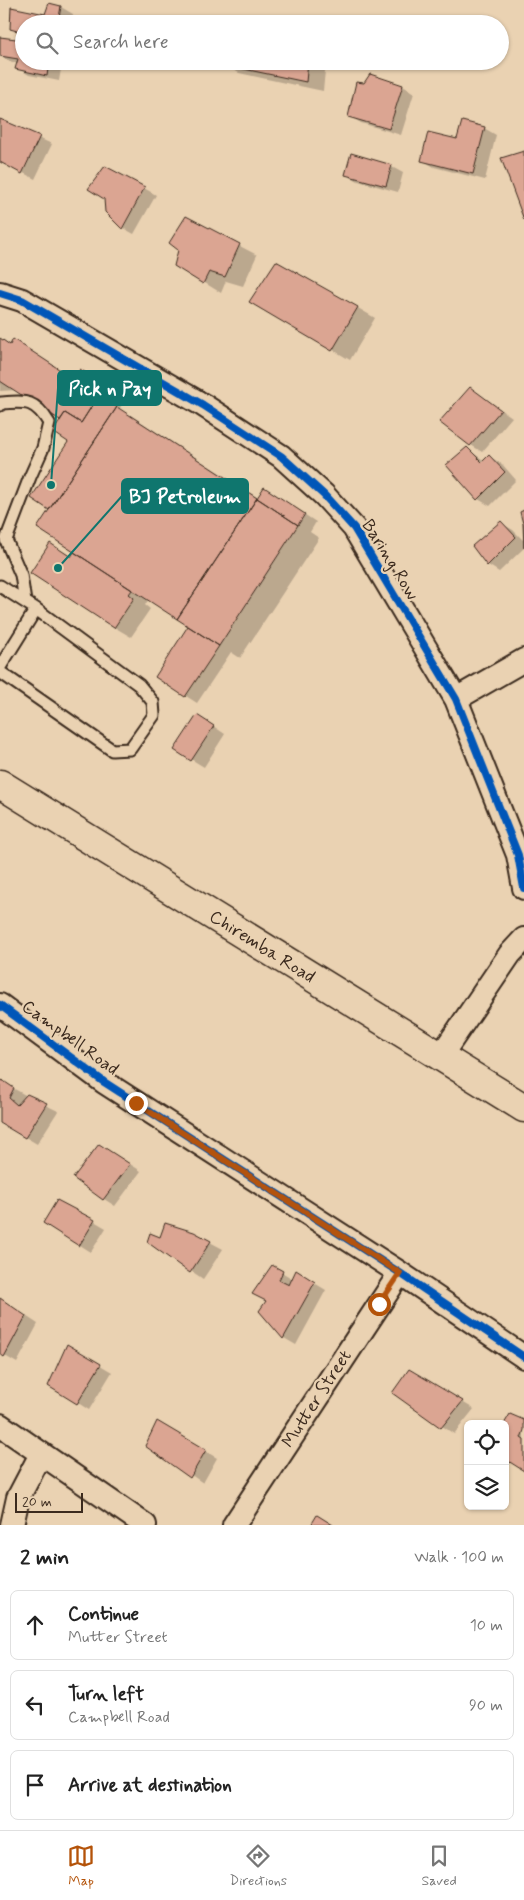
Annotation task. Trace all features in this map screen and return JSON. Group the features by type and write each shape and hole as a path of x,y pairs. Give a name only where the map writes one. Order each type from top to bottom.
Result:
{"main road":[{"name":"Chiremba Road","path":"0,784 524,1108"}],"street":[{"name":"Baring Row","path":"0,293 22,300 203,405 281,456 324,494 354,528 456,699 518,855 524,888"},
{"path":"456,699 524,660"},
{"path":"440,1057 510,954 524,939"},
{"name":"Campbell Road","path":"0,1005 104,1082 400,1273 524,1357"},
{"name":"Mutter Street","path":"234,1525 400,1273"},
{"path":"0,1425 145,1525"},
{"path":"12,1525 18,1498 42,1454"}],"lane":[{"path":"0,405 2,403 24,401 41,410 49,423 43,448 3,539 21,575 25,602"},
{"path":"0,586 36,609 139,685 153,702 154,715 130,749 112,750 0,672"},
{"path":"0,667 36,609"}],"building":[{"path":"49,3 61,6 60,15 15,15 15,30 10,29 11,7 45,14"},
{"path":"0,37 15,39 15,58 0,56"},
{"path":"20,70 48,70 47,76"},
{"path":"249,70 307,70 306,82"},
{"path":"370,74 403,85 389,129 348,117 356,82 364,83"},
{"path":"0,119 40,136 22,174 0,162"},
{"path":"462,121 485,127 473,174 421,161 428,132 457,139"},
{"path":"524,151 524,220 501,158"},
{"path":"351,153 392,165 386,186 345,175"},
{"path":"105,166 145,187 122,229 105,212 104,199 88,189"},
{"path":"186,216 240,244 225,277 209,272 203,284 174,266 178,250 169,243"},
{"path":"276,261 358,307 332,351 249,302"},
{"path":"0,338 10,345 13,339 74,379 80,369 105,385 81,423 65,413 60,420 0,381"},
{"path":"470,387 501,410 470,446 439,422"},
{"path":"99,395 117,407 49,510 31,498 68,442 53,432 65,413 81,423"},
{"path":"117,407 257,498 177,619 37,528"},
{"path":"467,447 482,462 489,455 505,472 477,500 446,465"},
{"path":"264,487 305,514 298,525 257,498"},
{"path":"257,498 298,525 219,646 177,619"},
{"path":"524,510 524,548 523,524 520,512"},
{"path":"501,521 516,537 487,566 472,546"},
{"path":"50,543 71,557 74,552 132,590 129,594 134,598 114,628 30,573"},
{"path":"188,626 219,646 185,697 155,677"},
{"path":"197,715 214,726 191,761 174,750"},
{"path":"2,1080 14,1088 9,1098 17,1105 27,1094 47,1103 25,1138 0,1123 0,1083"},
{"path":"99,1144 130,1164 103,1200 73,1178"},
{"path":"57,1200 95,1220 79,1246 43,1223"},
{"path":"165,1223 194,1232 211,1241 190,1273 147,1242 150,1233 160,1237"},
{"path":"272,1265 283,1271 279,1280 289,1285 296,1270 315,1282 283,1339 259,1311 266,1301 252,1294"},
{"path":"0,1298 26,1316 4,1357 0,1354"},
{"path":"67,1344 101,1364 77,1404 48,1386"},
{"path":"409,1369 463,1401 441,1428 392,1393"},
{"path":"510,1414 524,1420 524,1430 521,1438 524,1440 524,1471 509,1462 509,1420 506,1420"},
{"path":"157,1421 206,1450 190,1478 145,1446"},
{"path":"317,1515 333,1525 311,1525"}],"cycle path":[{"path":"0,293 22,300 203,405 281,456 324,495 354,528 456,699 518,855 524,888"},
{"path":"0,1005 104,1082 400,1273 524,1357"}],"place":[{"name":"Pick n Pay","path":"51,485"},
{"name":"BJ Petroleum","path":"58,568"}],"route":[{"path":"136,1103 400,1273 379,1304"}]}
